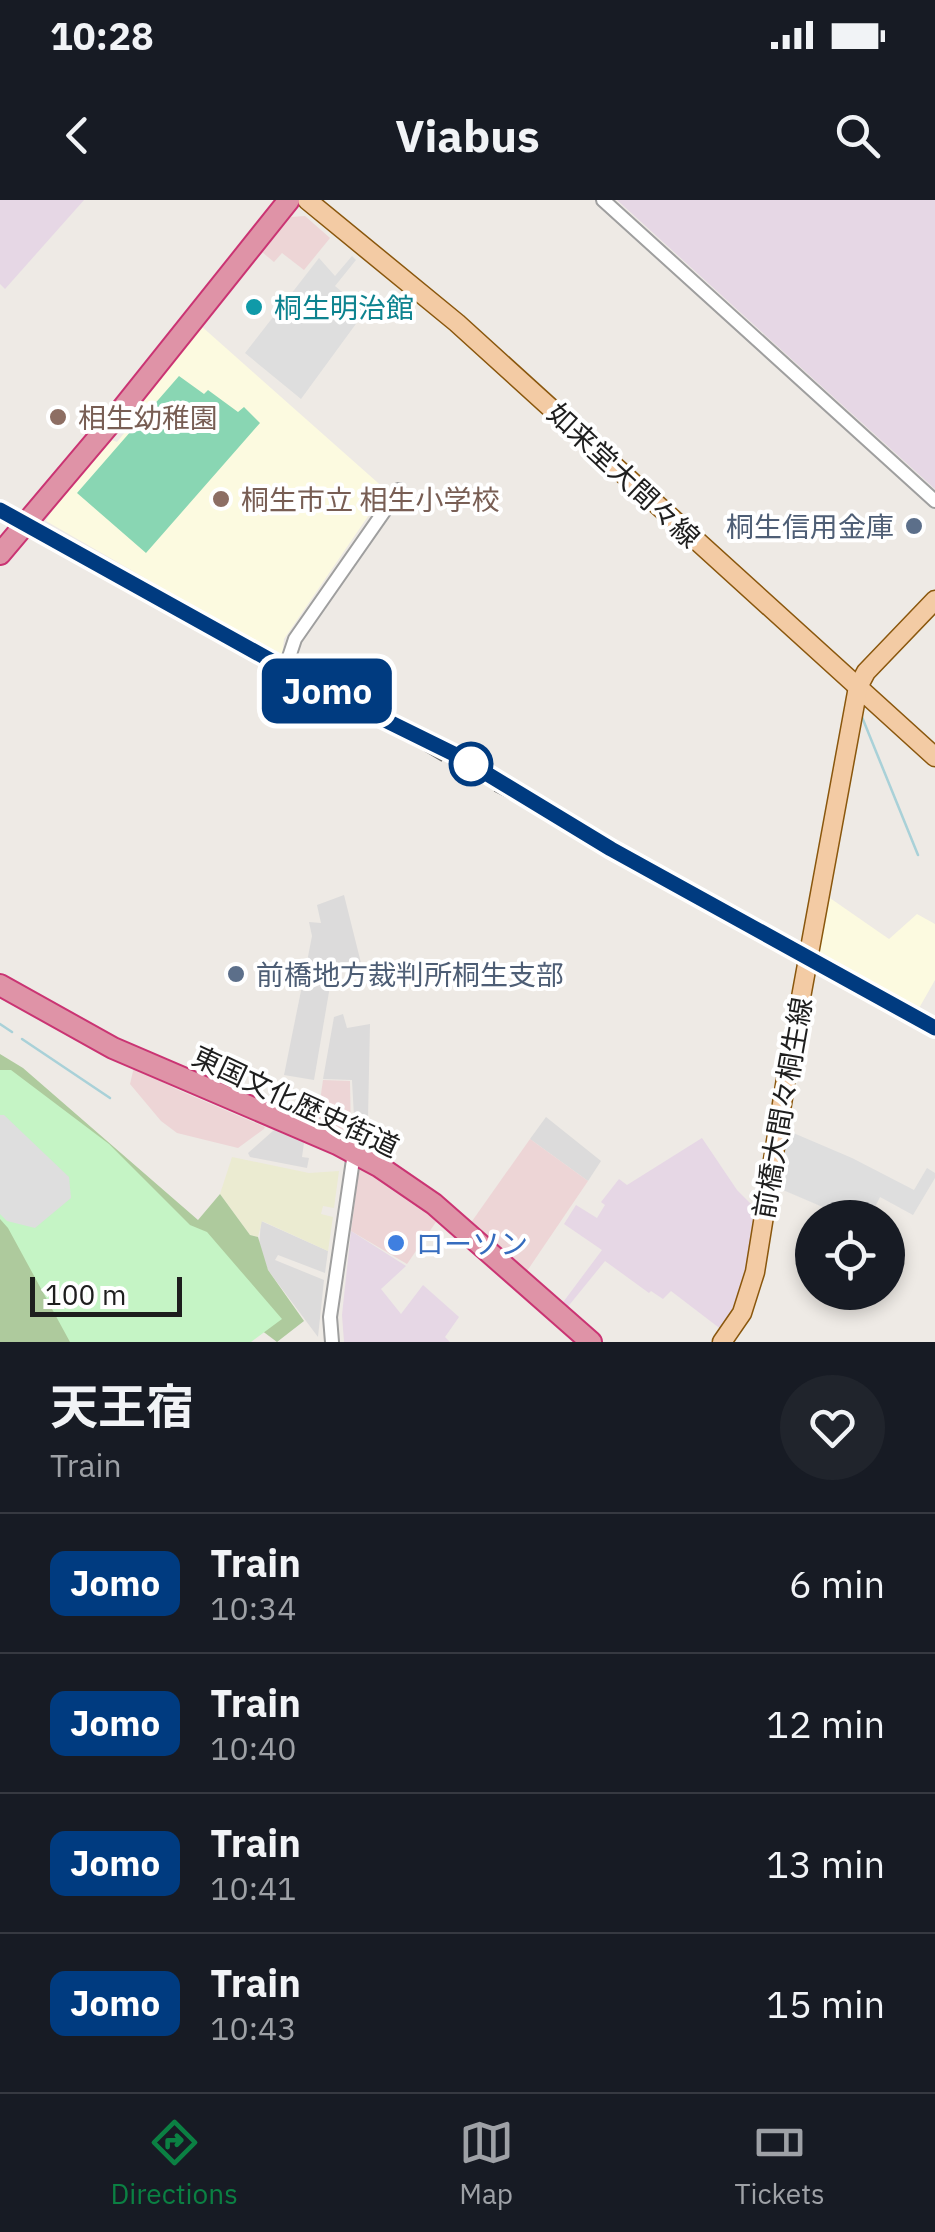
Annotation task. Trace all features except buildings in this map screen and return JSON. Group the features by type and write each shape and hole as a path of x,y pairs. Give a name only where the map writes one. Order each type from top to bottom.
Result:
{"highway":[{"path":"0,554 289,200"},
{"name":"東国文化歴史街道","path":"0,986 113,1048 354,1152 434,1204 591,1342"}],"main road":[{"name":"如来堂大間々線","path":"307,200 456,324 935,757"},
{"name":"前橋大間々桐生線","path":"722,1342 742,1313 755,1272 858,687 866,672 935,600"}],"street":[{"path":"602,200 935,501"},
{"path":"289,670 288,657 294,639 398,490"},
{"path":"332,1342 330,1317 354,1152"}],"shaded area":[{"path":"0,200 84,200 5,289 0,284"},
{"path":"617,200 935,200 935,489 776,345"},
{"path":"305,216 330,238 304,270 282,253 274,262 262,252 291,217"},
{"path":"352,256 356,260 335,286 348,297 353,293 369,306 301,399 245,353 319,258 335,276"},
{"name":"桐生市立 相生小学校","path":"200,325 386,490 284,639 282,657 46,521 112,440 117,442 134,421 134,409"},
{"path":"344,895 362,967 333,972 306,967 312,936 309,922 321,923 317,905"},
{"path":"827,896 889,939 917,914 935,924 935,980 918,1010 814,954"},
{"path":"814,954 935,1019 935,1037 812,968"},
{"path":"304,976 326,977 330,986 314,1080 284,1075"},
{"path":"343,1014 347,1028 370,1024 368,1118 354,1117 352,1080 323,1079 334,1017"},
{"path":"134,1067 265,1127 238,1148 177,1133 161,1121 130,1084"},
{"path":"323,1080 350,1081 351,1136 317,1122"},
{"path":"0,1115 69,1177 71,1198 35,1228 7,1221 0,1214"},
{"path":"546,1117 601,1161 588,1181 530,1139"},
{"path":"784,1129 914,1190 927,1168 935,1173 913,1215 905,1211 905,1200 806,1200 776,1187"},
{"path":"274,1130 304,1143 302,1157 309,1158 307,1168 250,1157 248,1153"},
{"path":"702,1138 737,1190 757,1210 749,1270 740,1300 722,1330 671,1291 663,1299 649,1293 605,1261 566,1309 561,1305 602,1250 564,1224 576,1205 597,1218 605,1205 601,1202 619,1179 627,1185"},
{"path":"530,1139 588,1181 525,1274 470,1224"},
{"path":"359,1170 438,1219 407,1264 351,1231"},
{"path":"261,1221 328,1251 325,1273 278,1255 275,1260 324,1280 318,1337 268,1270 259,1247"},
{"path":"351,1231 406,1266 381,1289 401,1314 423,1285 459,1317 445,1337 450,1342 344,1342 342,1315"}],"green space":[{"path":"179,376 204,394 208,390 238,412 244,407 260,423 146,553 77,493"},
{"path":"0,1054 23,1068 198,1220 220,1194 250,1235 258,1237 268,1270 304,1321 277,1342 95,1206 108,1342 0,1342"},
{"path":"0,1070 11,1070 109,1144 190,1225 207,1232 282,1319 251,1342 70,1342 0,1219"},
{"path":"232,1157 309,1173 339,1171 334,1208 323,1206 321,1214 333,1217 328,1251 262,1221 258,1237 250,1235 220,1194"}],"waterway":[{"path":"862,717 918,855"},
{"path":"0,1024 12,1032"},
{"path":"22,1039 110,1098"}],"railway":[{"path":"0,510 332,694"},
{"path":"322,689 476,781 624,856 935,1028"}],"train":[{"name":"Jomo","path":"0,510 322,689 456,755 611,849 935,1028"}],"place":[{"name":"桐生明治館","path":"254,307"},
{"name":"相生幼稚園","path":"58,417"},
{"name":"桐生市立 相生小学校","path":"221,499"},
{"name":"桐生信用金庫","path":"914,526"},
{"name":"前橋地方裁判所桐生支部","path":"236,974"},
{"name":"ローソン","path":"396,1243"}]}
